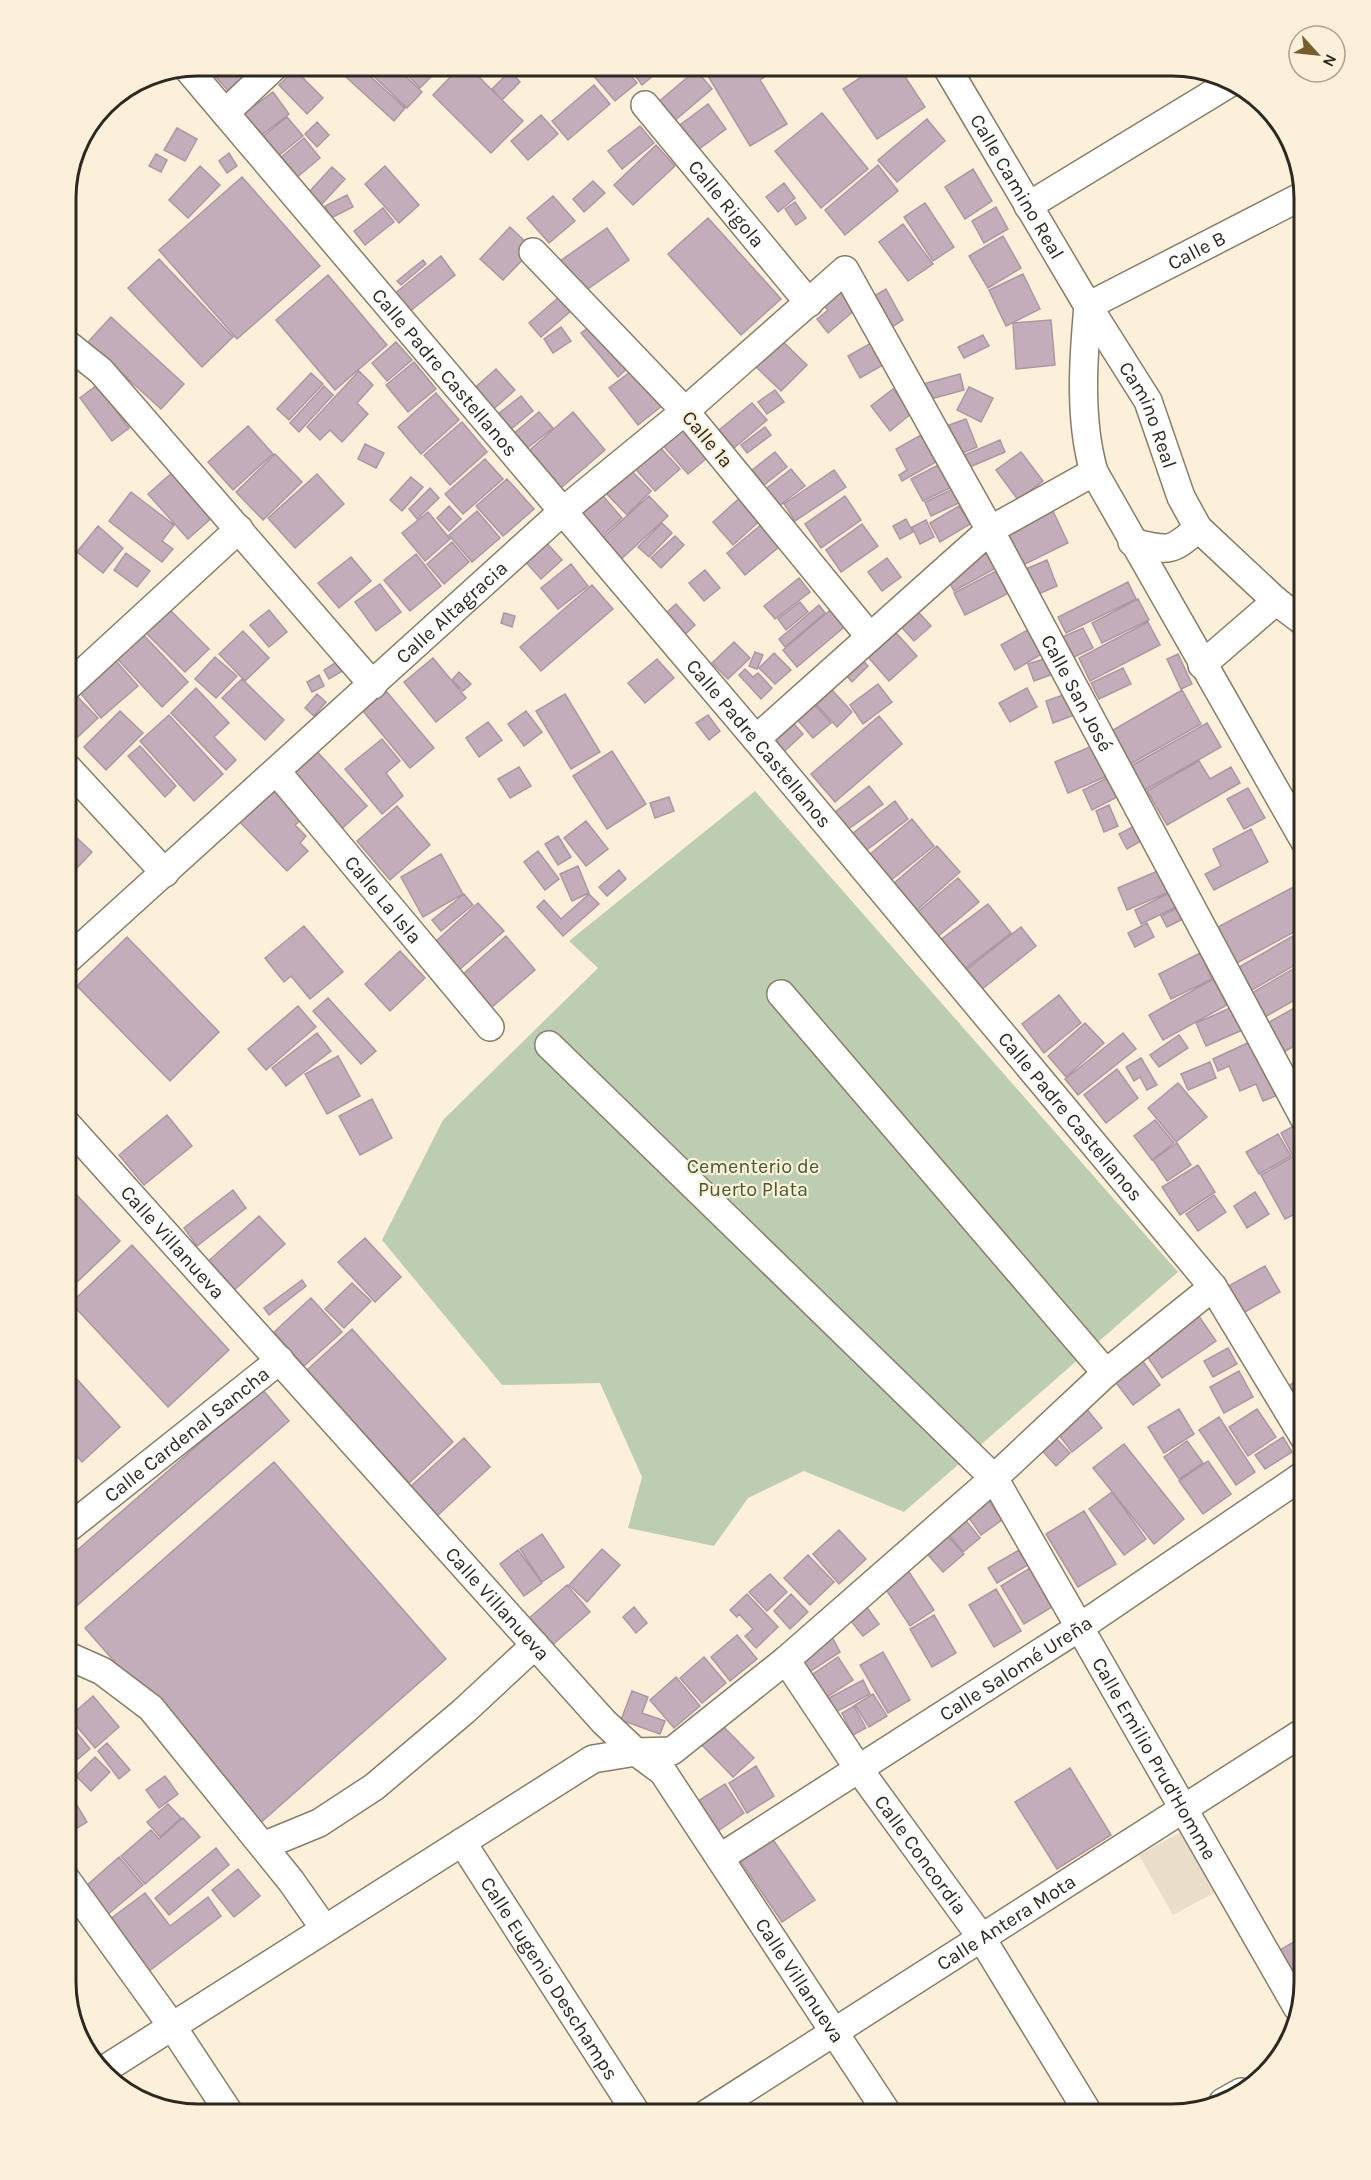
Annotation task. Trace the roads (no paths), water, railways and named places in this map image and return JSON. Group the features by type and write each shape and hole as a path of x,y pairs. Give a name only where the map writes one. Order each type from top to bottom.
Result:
{"street":[{"name":"Calle Padre Castellanos","path":"195,77 756,739 1213,1287 1294,1421"},
{"path":"225,113 263,77"},
{"name":"Calle Camino Real","path":"952,77 1088,306"},
{"path":"1028,206 1223,87"},
{"name":"Calle Rigola","path":"645,105 809,303"},
{"name":"Calle B","path":"1088,306 1294,201"},
{"name":"Calle 1ª","path":"533,252 685,411 870,637"},
{"name":"Calle Altagracia","path":"77,952 374,685 563,511 685,411 845,270"},
{"name":"Calle San José","path":"845,270 990,530 1294,1099"},
{"path":"1088,306 1084,365 1087,448 1094,472 1294,823"},
{"name":"Camino Real","path":"1088,306 1148,401 1181,497 1198,528 1276,601 1294,615"},
{"path":"77,352 101,371 374,685"},
{"path":"756,739 990,530 1094,472"},
{"path":"1132,542 1170,549 1180,544 1198,528"},
{"path":"77,678 239,529"},
{"path":"1202,665 1276,601"},
{"name":"Calle La Isla","path":"277,772 490,1027"},
{"path":"77,778 165,873"},
{"path":"781,994 1106,1373"},
{"name":"Calle Emilio Prud'Homme","path":"549,1045 994,1478 1293,1998"},
{"name":"Calle Villanueva","path":"76,1134 604,1722 636,1752 663,1772 881,2104"},
{"path":"110,2065 593,1759 636,1752 672,1751 786,1660 994,1478 1106,1373 1213,1287"},
{"name":"Calle Cardenal Sancha","path":"76,1522 280,1360"},
{"name":"Calle Salomé Ureña","path":"721,1857 1080,1627 1294,1481"},
{"path":"263,1846 319,1823 374,1787 464,1711 535,1645"},
{"path":"76,1660 102,1671 151,1708 263,1846 324,1928"},
{"name":"Calle Concordia","path":"786,1660 858,1768 981,1937 1083,2104"},
{"name":"Calle Antera Mota","path":"723,2104 1294,1738"},
{"name":"Calle Eugenio Deschamps","path":"462,1842 630,2103"},
{"path":"76,1893 172,2026 223,2103"}],"park label":[{"name":"Cementerio de Puerto Plata","path":"753,1178"}]}
